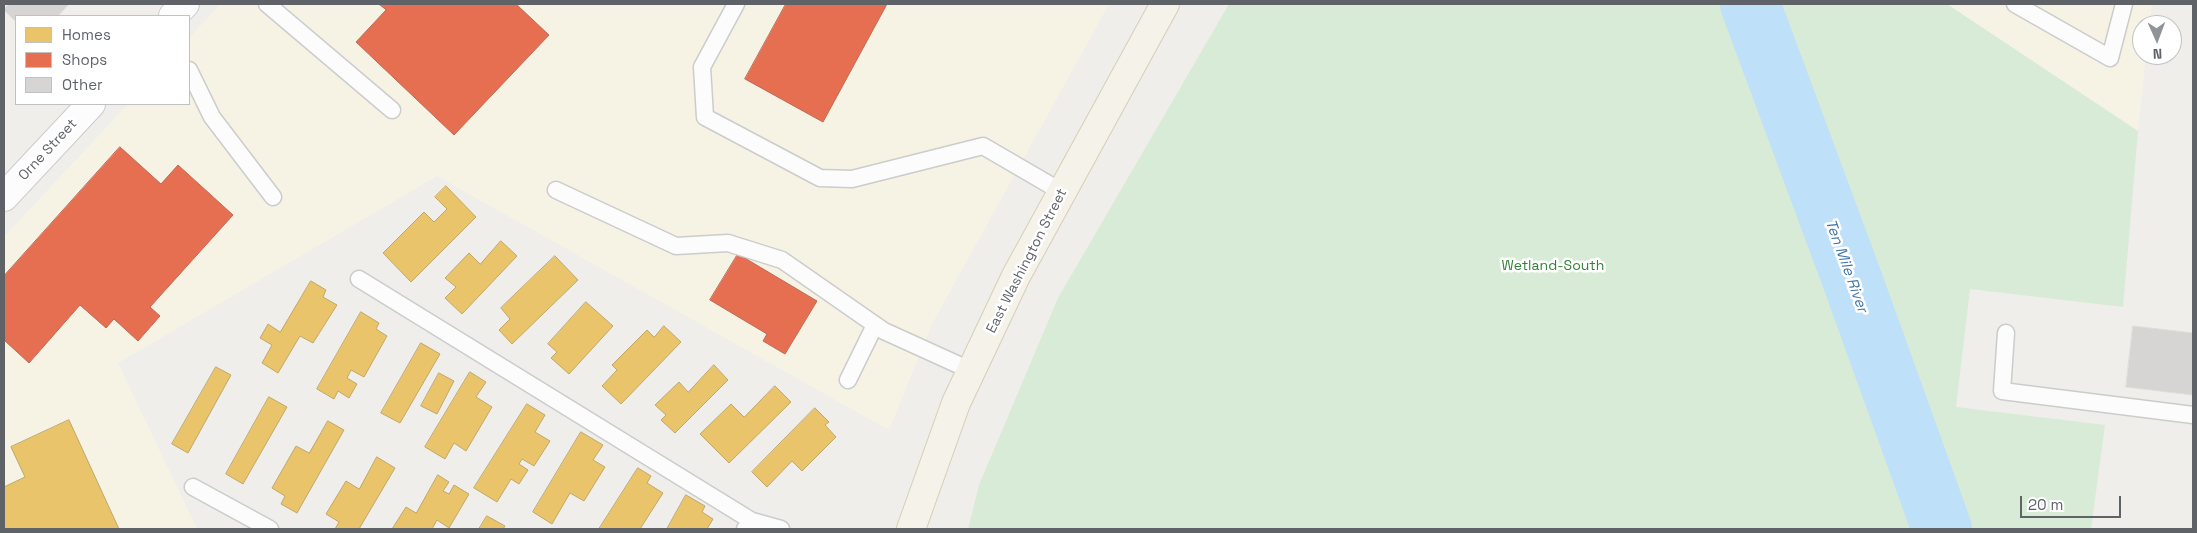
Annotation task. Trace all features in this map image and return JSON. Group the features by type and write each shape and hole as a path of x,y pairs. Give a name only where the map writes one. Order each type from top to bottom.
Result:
{"main road":[{"name":"East Washington Street","path":"911,529 956,404 1016,276 1163,4"}],"street":[{"path":"174,15 185,4"},
{"name":"Orne Street","path":"4,196 90,105"}],"lane":[{"path":"267,4 392,110"},
{"path":"736,4 702,67 705,117 820,178 852,179 983,146 1062,192"},
{"path":"2015,4 2110,58 2124,4"},
{"path":"190,72 212,116 273,197"},
{"path":"556,190 676,246 728,243 782,260 875,325 972,371"},
{"path":"359,278 748,525 781,529"},
{"path":"848,380 875,325"},
{"path":"2006,333 2002,391 2193,415"},
{"path":"193,487 270,529"}],"shaded area":[{"path":"221,4 1109,4 932,324 889,430 437,176 118,363 197,529 4,529 4,237 127,105 190,105 190,37"},
{"path":"1947,4 2152,4 2151,15 2132,15 2132,65 2145,65 2138,131"}],"green space":[{"name":"Wetland-South","path":"1229,4 1947,4 2138,131 2123,307 1970,289 1956,407 2105,425 2091,529 968,529 979,485 1058,298"}],"building: Homes":[{"path":"446,186 476,217 411,282 383,253 424,212 434,222 447,209 435,197"},
{"path":"501,241 517,256 462,314 445,298 456,287 445,278 469,253 480,264"},
{"path":"555,256 578,280 512,344 499,330 510,319 501,308"},
{"path":"311,281 326,290 323,297 337,305 313,343 300,336 278,373 262,363 272,345 260,338 268,324 280,332"},
{"path":"586,302 613,326 569,374 551,358 557,352 548,344"},
{"path":"361,312 379,323 376,329 387,336 364,377 351,370 347,378 357,384 349,398 338,391 334,399 317,389"},
{"path":"664,326 681,342 621,404 602,386 617,370 612,365 647,330 654,337"},
{"path":"421,343 440,354 400,423 381,413"},
{"path":"714,365 728,380 675,433 661,420 666,415 655,405 679,382 688,392"},
{"path":"216,367 231,375 188,453 172,444"},
{"path":"470,372 486,382 476,397 492,407 466,451 454,443 445,459 425,447"},
{"path":"439,373 454,381 437,414 421,406"},
{"path":"775,386 791,402 729,463 700,434 731,404 744,417"},
{"path":"269,397 287,407 243,484 226,474"},
{"path":"527,404 545,415 535,432 550,441 534,466 522,459 519,464 528,470 519,484 511,479 497,502 474,488"},
{"path":"815,408 829,422 825,425 836,437 802,471 792,461 767,487 752,472"},
{"path":"69,420 119,529 4,529 4,487 25,477 11,447"},
{"path":"328,421 344,430 297,513 281,504 285,496 272,488 296,446 309,453"},
{"path":"581,432 603,445 593,460 605,467 584,501 570,493 552,524 533,512"},
{"path":"377,457 395,468 359,529 335,529 339,522 326,514 346,481 359,489"},
{"path":"638,468 651,476 647,483 663,493 640,529 599,529"},
{"path":"438,475 449,482 443,491 449,494 454,485 469,494 449,528 437,520 432,529 392,529 406,507 416,513"},
{"path":"686,495 705,506 702,512 713,519 707,529 667,529"},
{"path":"487,516 505,526 503,529 479,529"}],"building: Shops":[{"path":"379,4 516,4 549,35 454,135 356,42 386,10"},
{"path":"786,4 887,4 823,122 745,79"},
{"path":"120,147 161,184 178,165 233,215 150,307 160,316 138,341 114,319 106,328 80,305 29,363 4,340 4,276"},
{"path":"738,254 817,301 785,354 763,341 767,334 710,300"}],"building: Other":[{"path":"9,4 69,4 59,15 15,15 15,21 4,10"},
{"path":"2133,326 2193,333 2193,395 2126,387"}],"waterway":[{"name":"Ten Mile River","path":"1750,4 1942,529"}]}
